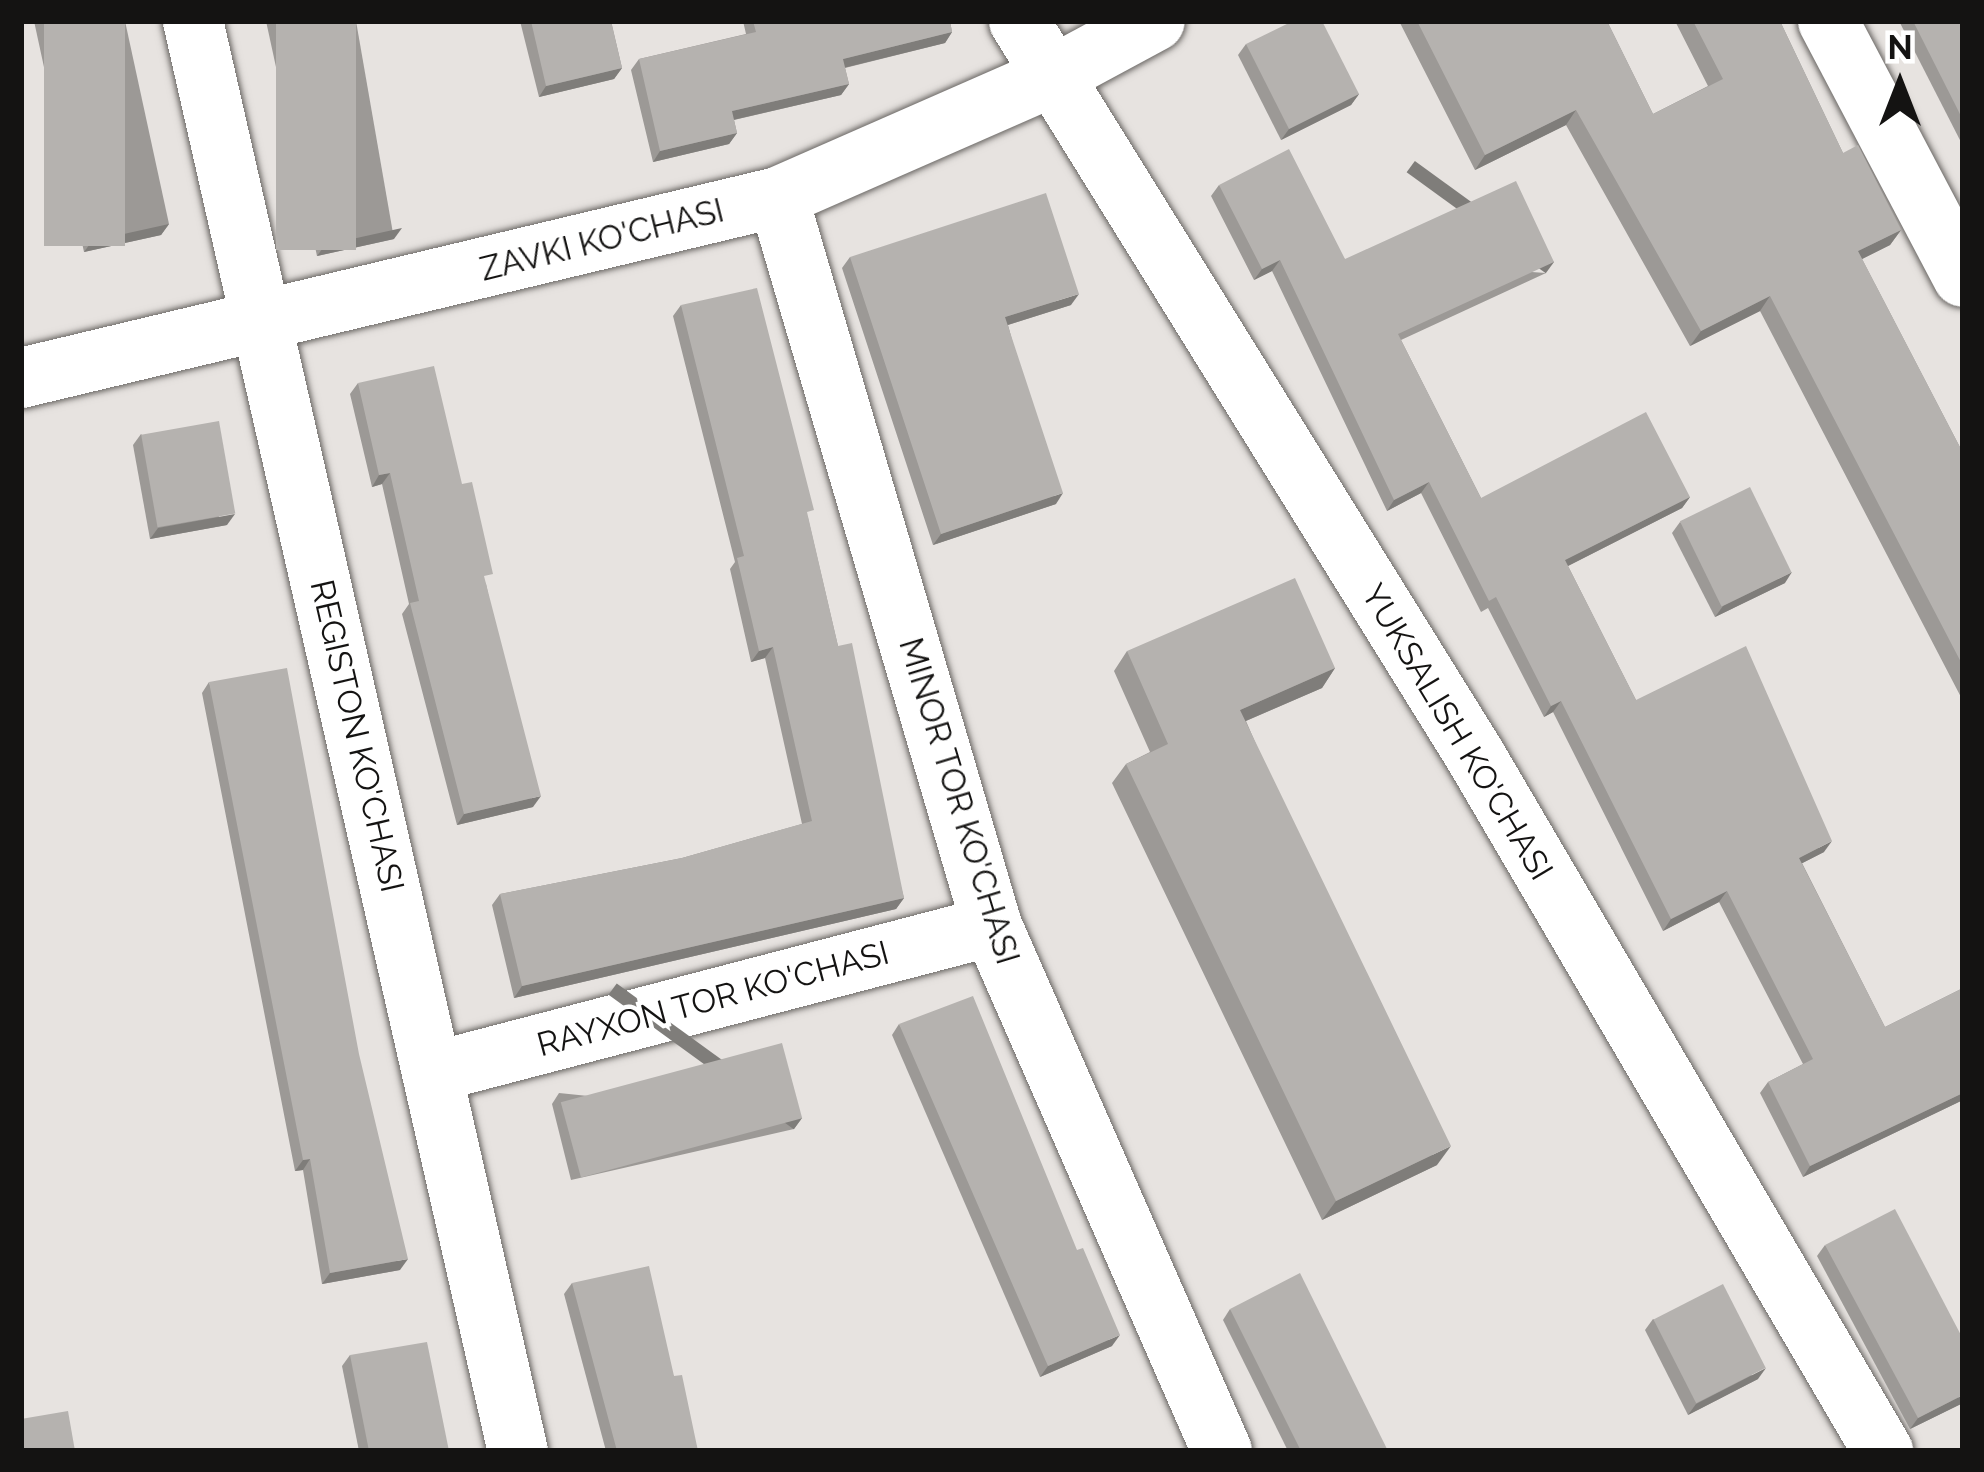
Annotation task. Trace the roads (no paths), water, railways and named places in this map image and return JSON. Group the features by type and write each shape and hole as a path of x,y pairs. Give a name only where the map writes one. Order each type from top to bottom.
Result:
{"street":[{"name":"REGISTON KO'CHASI","path":"193,21 518,1451"},
{"name":"YUKSALISH KO'CHASI","path":"1019,21 1049,78 1476,757 1883,1451"},
{"name":"ZAVKI KO'CHASI","path":"21,378 778,197 1049,78 1155,21"},
{"path":"1828,21 1963,277"},
{"name":"MINOR TOR KO'CHASI","path":"778,197 992,926 1222,1451"},
{"name":"RAYXON TOR KO'CHASI","path":"434,1072 992,926"}]}
